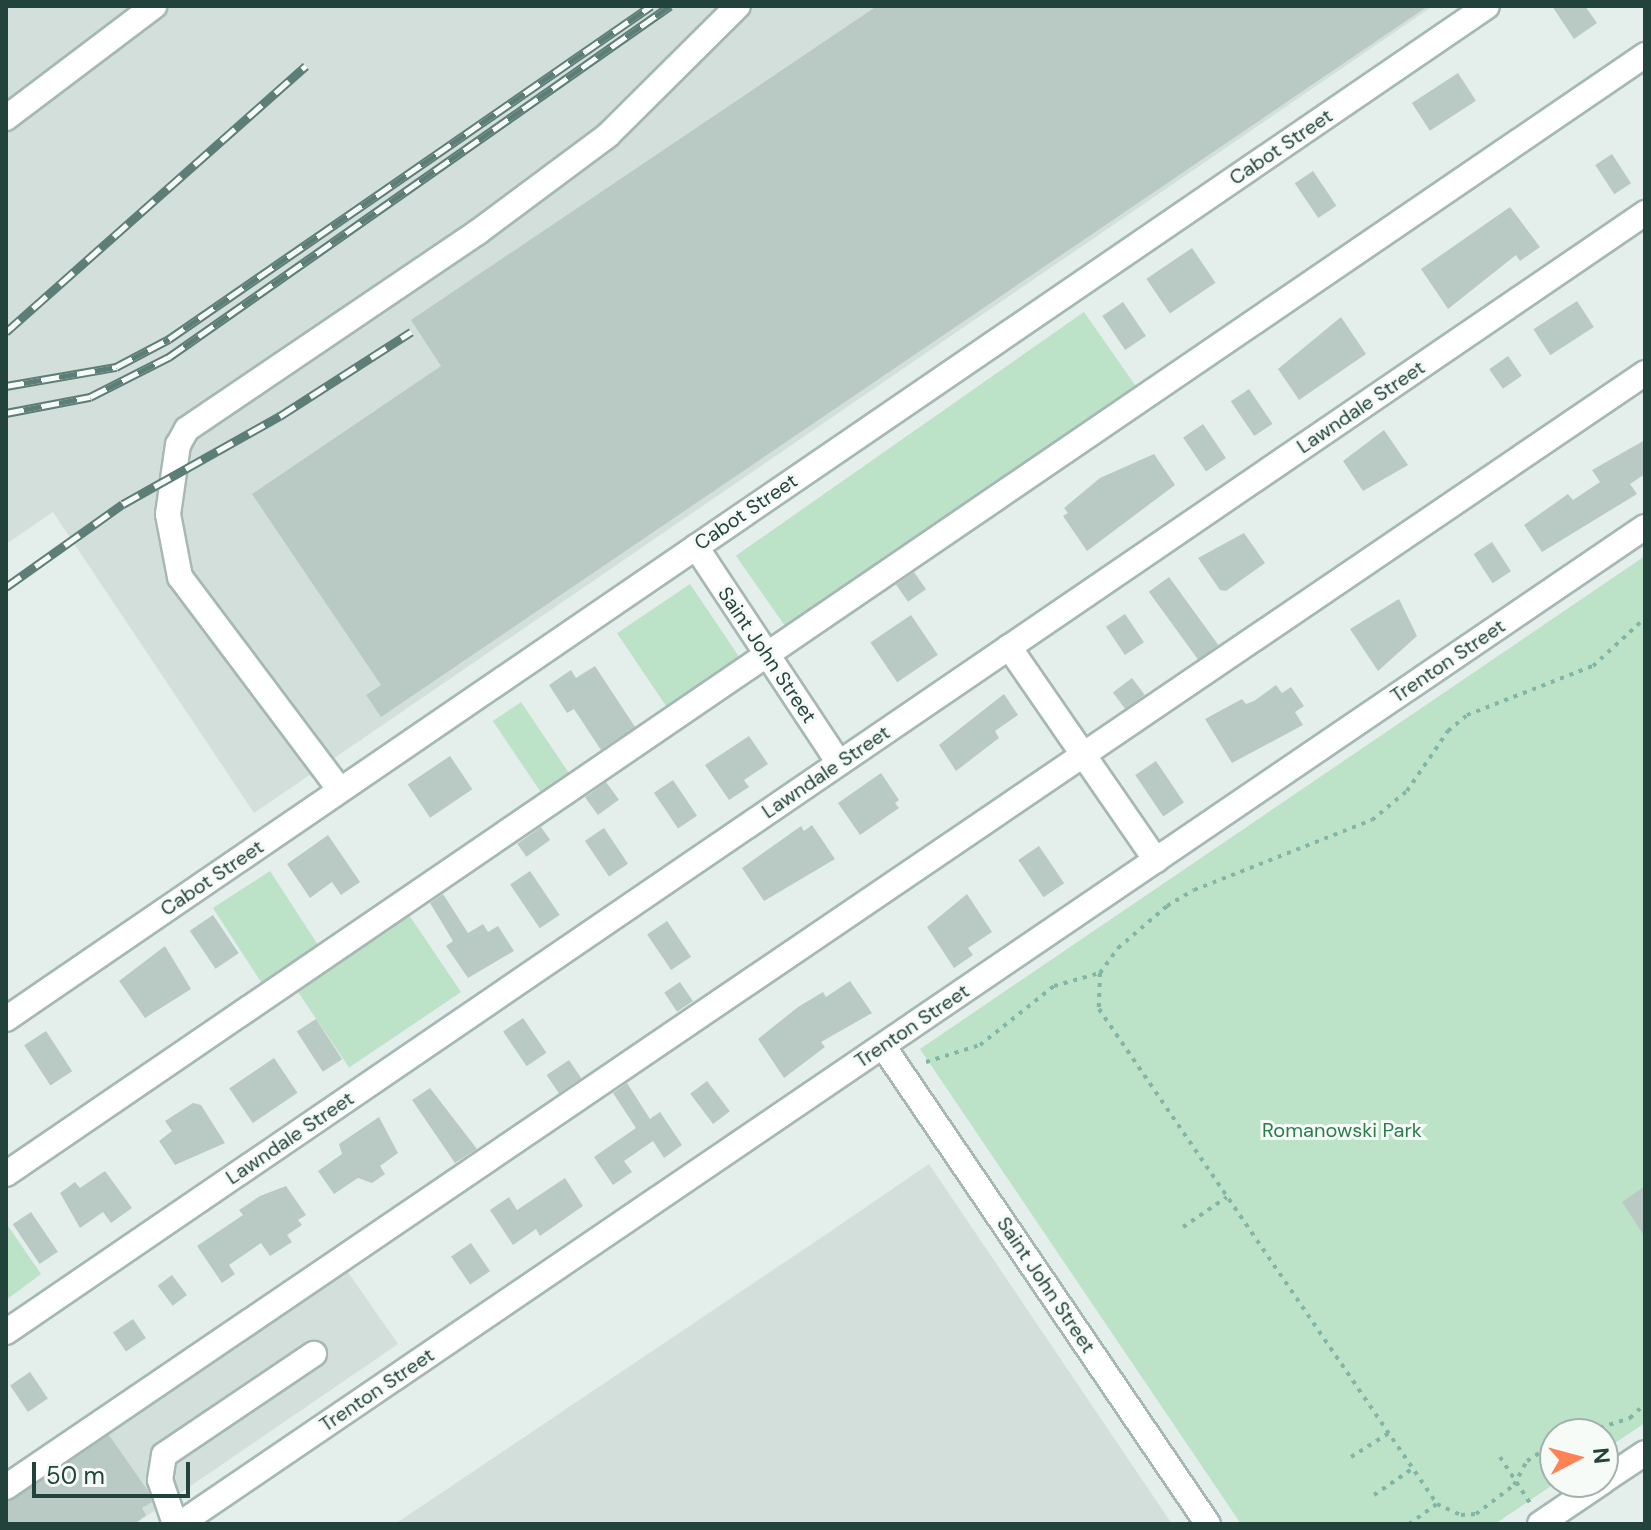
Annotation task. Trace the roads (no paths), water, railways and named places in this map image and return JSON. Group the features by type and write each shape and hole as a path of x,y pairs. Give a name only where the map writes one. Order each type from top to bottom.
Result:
{"street":[{"path":"6,118 154,6"},
{"path":"340,790 180,577 168,514 178,445 187,429 478,232 608,135 738,6"},
{"name":"Cabot Street","path":"6,1019 1487,6"},
{"path":"6,1174 1645,55"},
{"name":"Lawndale Street","path":"6,1332 1645,213"},
{"path":"6,1487 1645,373"},
{"name":"Trenton Street","path":"178,1524 1645,527"},
{"name":"Saint John Street","path":"696,547 839,763"},
{"path":"1009,647 1156,860"},
{"name":"Saint John Street","path":"883,1046 1208,1524"},
{"path":"178,1524 160,1480 164,1455 314,1354"},
{"path":"1619,1471 1645,1453"},
{"path":"1541,1523 1578,1498"}],"railway":[{"path":"6,386 116,367 169,339 651,6"},
{"path":"6,413 90,397 169,357 670,6"},
{"path":"6,332 306,66"},
{"path":"6,587 123,504 280,416 411,332"}],"park label":[{"name":"Romanowski Park","path":"1342,1130"}]}
